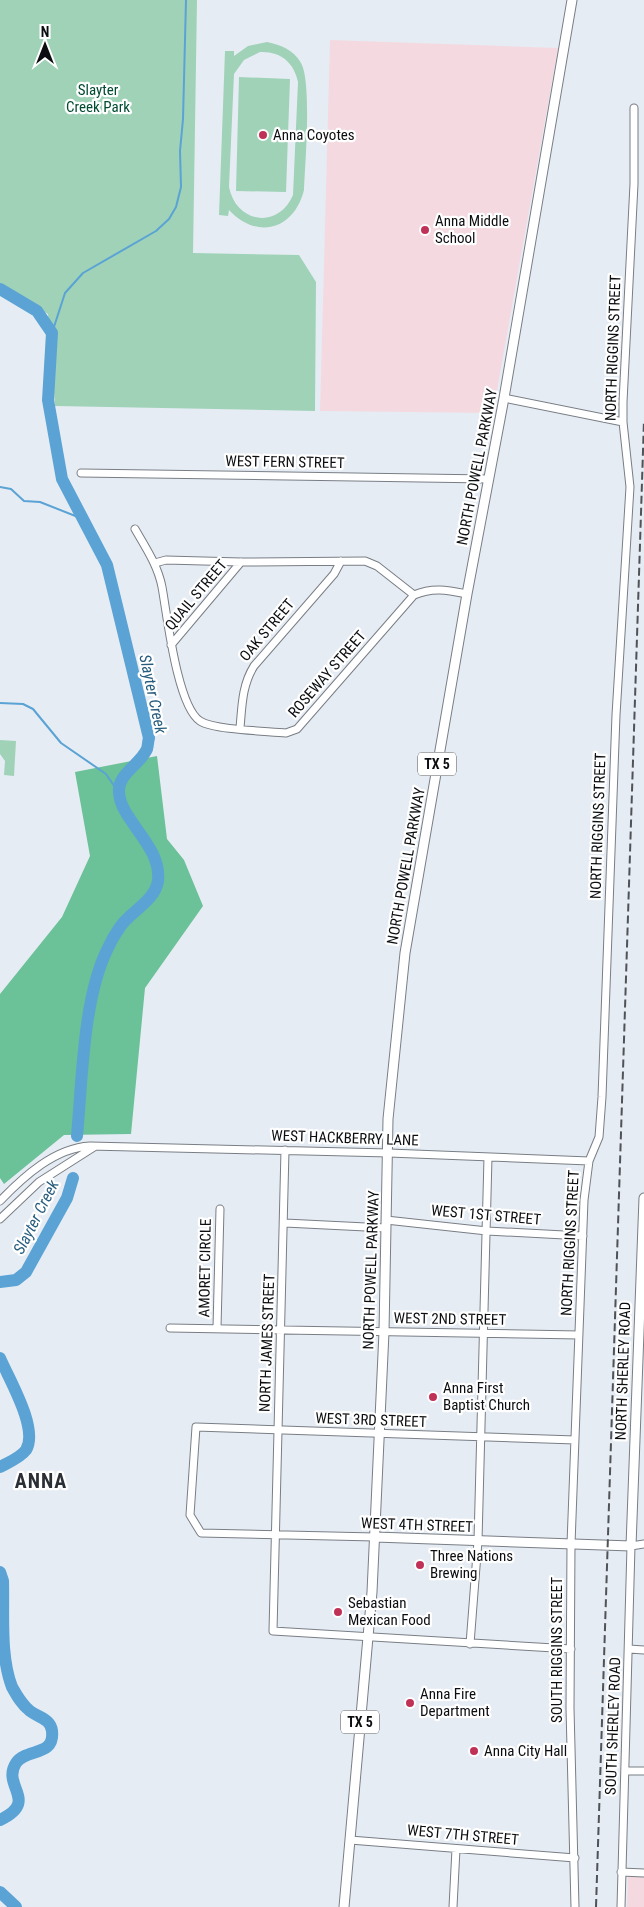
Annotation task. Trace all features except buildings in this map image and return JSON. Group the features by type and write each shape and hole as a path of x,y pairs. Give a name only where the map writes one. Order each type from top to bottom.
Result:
{"main road":[{"name":"NORTH POWELL PARKWAY","path":"375,1537 384,1332 389,1153 388,1112 405,953 467,594 504,398 572,0"},
{"name":"NORTH SHERLEY ROAD","path":"631,1546 634,1439 641,1338 644,1198"},
{"name":"WEST 4TH STREET","path":"375,1537 631,1546"},
{"name":"TX 5","path":"344,1907 375,1537"}],"street":[{"name":"NORTH RIGGINS STREET","path":"571,1544 583,1236 589,1161 599,1137 602,1097 616,715 630,487 623,422 634,184 634,108"},
{"path":"504,398 623,422"},
{"name":"WEST FERN STREET","path":"81,473 488,479"},
{"name":"ROSEWAY STREET","path":"135,529 155,563 162,587 171,645 183,693 198,720 210,725 286,733 297,729 414,595"},
{"path":"155,563 166,560 241,562 365,561 377,566 414,595 427,590 441,589 467,594"},
{"name":"OAK STREET","path":"240,728 246,679 254,666 334,574 341,561"},
{"name":"QUAIL STREET","path":"171,645 241,562"},
{"path":"0,1219 39,1182 88,1149 99,1146"},
{"name":"WEST HACKBERRY LANE","path":"0,1201 20,1180 52,1159 78,1148 99,1146 389,1153 589,1161"},
{"name":"NORTH JAMES STREET","path":"286,1150 273,1631 368,1637"},
{"path":"470,1644 478,1541 488,1157"},
{"path":"0,1207 6,1213"},
{"name":"AMORET CIRCLE","path":"217,1328 220,1209"},
{"name":"WEST 1ST STREET","path":"285,1223 386,1224 583,1236"},
{"name":"WEST 2ND STREET","path":"170,1328 579,1335"},
{"name":"WEST 3RD STREET","path":"201,1533 190,1515 196,1428 575,1440"},
{"path":"634,1439 644,1439"},
{"name":"WEST 4TH STREET","path":"201,1533 375,1537"},
{"name":"SOUTH RIGGINS STREET","path":"571,1544 570,1708 575,1907"},
{"path":"631,1546 644,1544"},
{"name":"SOUTH SHERLEY ROAD","path":"621,1907 630,1649 631,1546"},
{"path":"368,1637 571,1649"},
{"path":"630,1649 644,1650"},
{"path":"626,1771 644,1771"},
{"name":"WEST 7TH STREET","path":"350,1840 575,1858"},
{"path":"453,1907 456,1849"},
{"path":"621,1872 644,1873"}],"shaded area":[{"name":"Anna Middle School","path":"330,40 558,48 493,413 320,411"},
{"path":"628,1875 644,1876 644,1907 627,1907"}],"green space":[{"name":"Slayter Creek Park","path":"0,0 197,0 193,253 299,255 316,282 315,411 55,406 48,314 0,286"},
{"path":"267,42 291,51 301,63 306,87 307,124 304,190 299,204 292,214 283,222 273,226 251,225 229,210 228,216 219,215 225,51 234,51 234,56 248,46","holes":["260,52 274,53 285,59 293,69 298,82 293,195 278,214 258,218 248,215 240,208 233,199 229,187 234,74 244,60"]},
{"name":"Anna Coyotes","path":"239,77 290,79 286,192 236,191"},
{"path":"0,740 16,741 14,776 4,775 5,761 0,754"},
{"path":"157,756 167,839 184,860 203,906 145,988 131,1134 64,1135 4,1184 0,1178 0,994 62,917 90,856 75,772"}],"waterway":[{"path":"52,333 65,293 83,273 156,231 169,219 176,207 181,187 180,151 183,119 186,0"},
{"name":"Slayter Creek","path":"0,289 37,311 52,333 48,400 62,479 107,565 149,738 144,755 125,775 119,786 119,793 126,814 154,856 158,868 158,881 152,895 118,930 108,947 99,970 88,1016 77,1136"},
{"path":"0,487 11,489 24,501 40,502 83,519"},
{"path":"0,703 23,704 33,709 61,743 106,774 119,793"},
{"name":"Slayter Creek","path":"0,1282 16,1280 26,1272 67,1198 73,1178"},
{"name":"Slayter Creek","path":"0,1358 16,1391 29,1430 29,1441 24,1453 0,1467"},
{"name":"Slayter Creek","path":"0,1572 3,1581 4,1649 8,1675 12,1687 25,1706 47,1721 52,1731 52,1739 45,1749 26,1755 16,1763 13,1779 19,1800 12,1813 0,1820"},
{"name":"Slayter Creek","path":"0,1892 16,1907"}],"railway":[{"path":"596,1907 644,420"}],"place":[{"name":"Anna Coyotes","path":"263,135"},
{"name":"Anna Middle School","path":"425,230"},
{"name":"Anna First Baptist Church","path":"433,1397"},
{"name":"Three Nations Brewing","path":"420,1565"},
{"name":"Sebastian Mexican Food","path":"338,1612"},
{"name":"Anna Fire Department","path":"410,1703"},
{"name":"Anna City Hall","path":"474,1751"}],"district":[{"name":"ANNA","path":"41,1481"}]}
